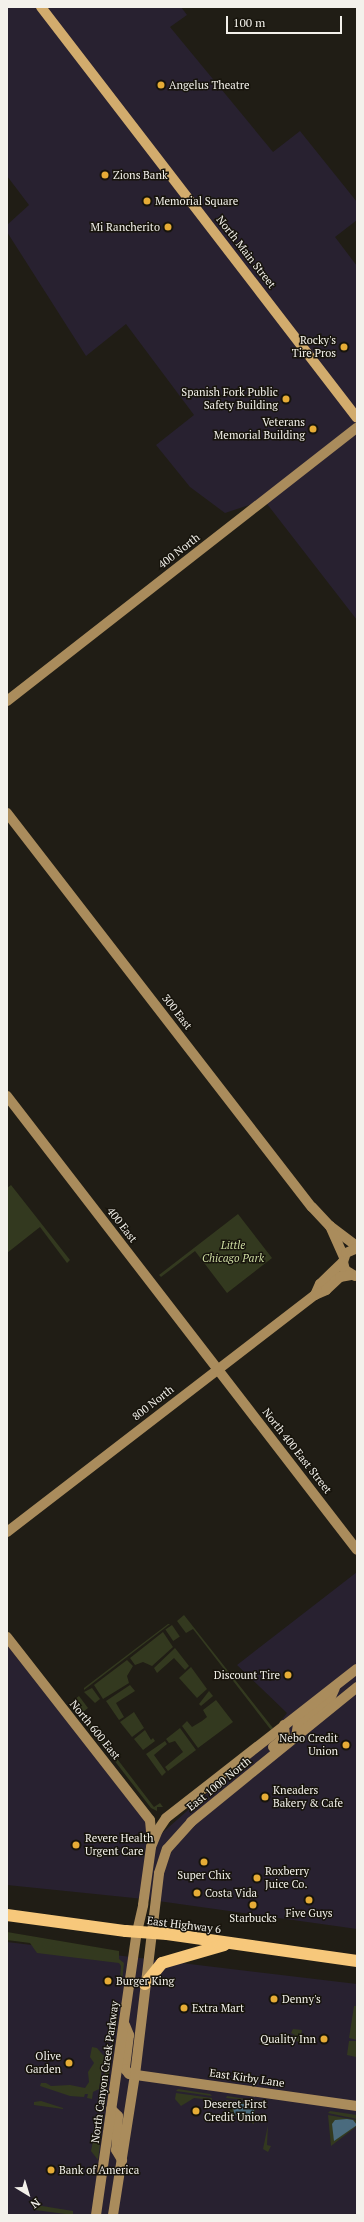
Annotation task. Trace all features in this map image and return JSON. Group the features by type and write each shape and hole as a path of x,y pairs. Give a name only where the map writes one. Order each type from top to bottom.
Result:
{"highway":[{"name":"East Highway 6","path":"7,1916 153,1933 357,1961"},
{"path":"145,1984 162,1963 229,1944"}],"main road":[{"name":"North Main Street","path":"41,7 357,418"}],"street":[{"name":"400 North","path":"7,701 12,694 357,428"},
{"name":"300 East","path":"7,813 307,1201 330,1226 357,1247"},
{"name":"400 East","path":"7,1096 218,1368"},
{"name":"300 East","path":"330,1226 343,1259 345,1270 354,1275"},
{"name":"800 North","path":"315,1295 320,1284 350,1250 357,1247"},
{"name":"800 North","path":"7,1532 218,1368 315,1295 326,1290 340,1277 354,1275"},
{"name":"North 400 East Street","path":"218,1368 357,1550"},
{"name":"North 600 East","path":"7,1637 150,1820"},
{"name":"East 1000 North","path":"137,1932 152,1842 166,1818 357,1669"},
{"path":"296,1737 298,1726 330,1699 335,1686"},
{"name":"East 1000 North","path":"153,1933 159,1873 170,1844 191,1822 357,1687"},
{"path":"245,1778 260,1758 285,1737 284,1725"},
{"path":"152,1842 150,1820 166,1818"},
{"name":"North Canyon Creek Parkway","path":"96,2215 137,1932"},
{"path":"113,2215 153,1933"},
{"path":"124,2023 129,2035 125,2069 129,2074 134,2075"},
{"name":"East Kirby Lane","path":"134,2075 357,2106"},
{"path":"111,2110 118,2116 116,2150 122,2160"}],"shaded area":[{"path":"7,7 181,7 187,15 170,27 273,152 300,131 357,202 357,220 335,237 357,266 357,620 264,500 225,513 190,487 156,445 194,415 126,324 86,356 7,232 7,225 29,205 7,176"},
{"path":"357,1572 357,1929 144,1899 7,1885 7,1637 145,1813 152,1842 284,1725 281,1721 287,1713 237,1665"},
{"path":"7,1942 357,1984 357,2215 7,2215"}],"green space":[{"path":"11,1185 70,1260 67,1263 40,1227 7,1253 7,1188"},
{"name":"Little Chicago Park","path":"238,1214 272,1258 227,1293 195,1251 161,1277 159,1275"},
{"path":"184,1615 273,1728 271,1730 193,1629 186,1633 177,1621"},
{"path":"170,1624 84,1690 84,1688"},
{"path":"172,1625 180,1637 173,1641 165,1629"},
{"path":"163,1632 173,1647 152,1666 143,1662 135,1665 130,1658"},
{"path":"175,1648 189,1666 185,1670 174,1658 157,1673 154,1668"},
{"path":"127,1660 133,1666 127,1676 129,1683 103,1699 94,1685"},
{"path":"191,1667 207,1689 197,1698 179,1678"},
{"path":"130,1685 135,1691 116,1703 124,1717 119,1720 106,1701"},
{"path":"92,1688 100,1699 95,1703 84,1692"},
{"path":"209,1691 213,1696 201,1706 199,1704"},
{"path":"79,1696 88,1708 82,1713 154,1807 160,1803 163,1807 157,1807 157,1811 151,1808 70,1703"},
{"path":"216,1700 233,1722 198,1748 182,1726 187,1721 192,1727 202,1721 207,1717 203,1710"},
{"path":"134,1712 144,1728 132,1737 120,1722"},
{"path":"180,1728 196,1750 168,1771 165,1767 183,1752 175,1741 169,1743 166,1739"},
{"path":"145,1730 151,1740 153,1738 155,1741 143,1750 134,1739"},
{"path":"165,1741 167,1744 154,1755 166,1772 162,1776 146,1754"},
{"path":"7,1932 119,1951 119,1959 124,1963 122,1983 120,1979 121,1966 119,1963 37,1953 30,1943 7,1940"},
{"path":"354,2006 357,2006 357,2040 349,2038"},
{"path":"293,2029 302,2030 300,2042 291,2040 290,2036 295,2035 291,2033"},
{"path":"349,2041 357,2041 356,2057 347,2055"},
{"path":"92,2047 97,2048 104,2056 99,2089 93,2092 92,2099 87,2098 88,2094 85,2094 84,2097 70,2096 40,2086 41,2083 46,2083 51,2086 70,2085 85,2088 89,2082 88,2072 94,2063 90,2057"},
{"path":"107,2058 110,2065 108,2082 103,2087"},
{"path":"178,2089 210,2094 212,2096 176,2091"},
{"path":"176,2093 212,2098 212,2100 194,2098 181,2106 175,2099"},
{"path":"227,2096 252,2100 258,2101 226,2098"},
{"path":"226,2100 255,2104 254,2124 252,2123 252,2118 233,2116 232,2122 229,2122 230,2111"},
{"path":"41,2101 63,2109 34,2105 34,2102"},
{"path":"330,2111 357,2115 357,2119 328,2113"},
{"path":"328,2115 357,2120 357,2126 331,2146"},
{"path":"268,2125 267,2145 271,2146 268,2152 263,2149"},
{"path":"101,2134 98,2160 91,2151 93,2141"},
{"path":"36,2205 73,2211 73,2215 35,2210"}],"water":[{"path":"235,2103 254,2105 254,2117 235,2115 232,2106"},
{"path":"335,2120 353,2120 357,2125 334,2141 332,2124"}],"place":[{"name":"Angelus Theatre","path":"161,85"},
{"name":"Zions Bank","path":"105,175"},
{"name":"Memorial Square","path":"147,201"},
{"name":"Mi Rancherito","path":"168,227"},
{"name":"Rocky's Tire Pros","path":"344,347"},
{"name":"Spanish Fork Public Safety Building","path":"286,399"},
{"name":"Veterans Memorial Building","path":"313,429"},
{"name":"Discount Tire","path":"288,1675"},
{"name":"Nebo Credit Union","path":"346,1745"},
{"name":"Kneaders Bakery & Cafe","path":"265,1797"},
{"name":"Revere Health Urgent Care","path":"76,1845"},
{"name":"Super Chix","path":"204,1862"},
{"name":"Roxberry Juice Co.","path":"257,1878"},
{"name":"Costa Vida","path":"197,1893"},
{"name":"Five Guys","path":"309,1900"},
{"name":"Starbucks","path":"253,1905"},
{"name":"Burger King","path":"108,1981"},
{"name":"Denny's","path":"274,1999"},
{"name":"Extra Mart","path":"184,2008"},
{"name":"Quality Inn","path":"324,2039"},
{"name":"Olive Garden","path":"69,2063"},
{"name":"Deseret First Credit Union","path":"196,2111"},
{"name":"Bank of America","path":"51,2170"}]}
